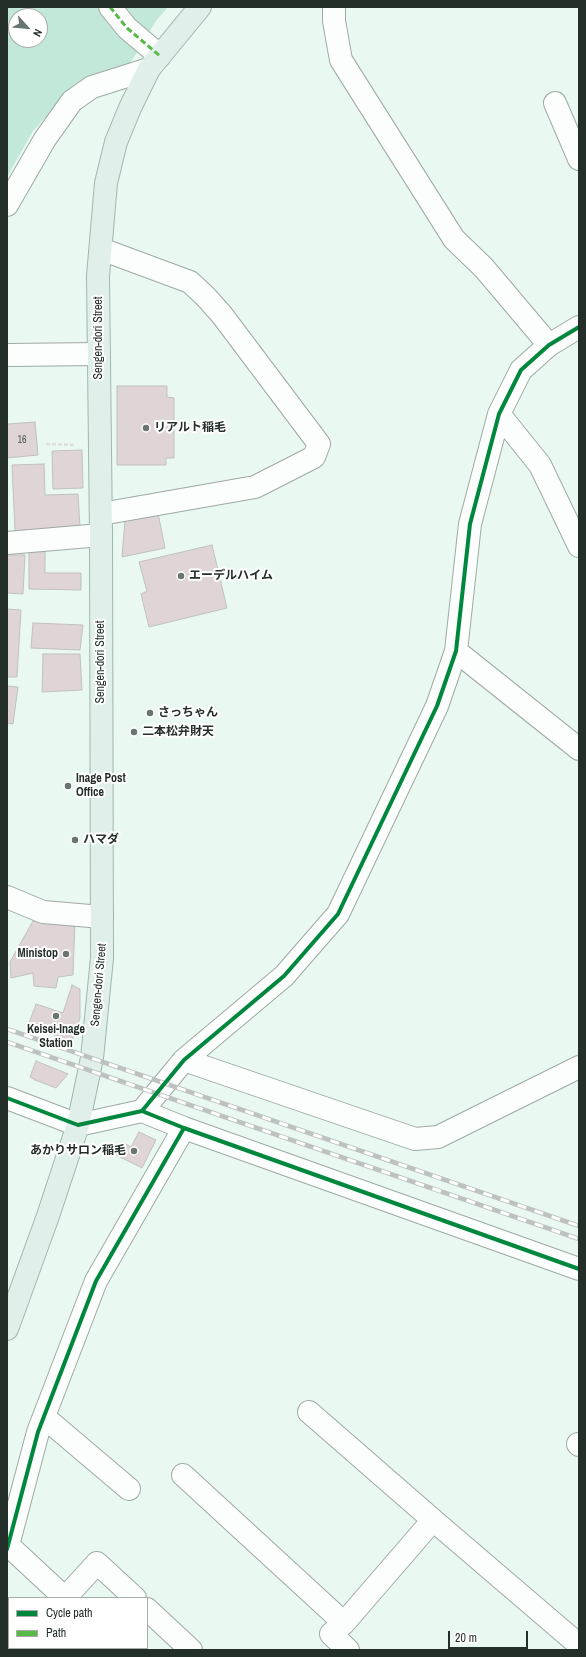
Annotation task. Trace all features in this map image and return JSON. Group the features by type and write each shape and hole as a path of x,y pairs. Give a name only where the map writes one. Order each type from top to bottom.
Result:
{"main road":[{"name":"Sengen-dori Street","path":"7,1329 48,1216 78,1125 92,1058 102,958 101,525 98,276 106,184 116,142 130,108 154,63 200,7"}],"street":[{"path":"7,205 45,139 72,101 92,87 154,63 110,7"},
{"path":"334,7 334,21 341,60 445,225 454,239 484,268 549,345"},
{"path":"555,103 579,159"},
{"path":"7,542 101,525 255,487 314,457 319,444 222,315 190,282 101,249"},
{"path":"142,1111 184,1060 284,976 338,914 437,706 456,651 470,524 500,414 521,370 549,345 579,327"},
{"path":"7,355 99,354"},
{"path":"500,414 540,464 579,546"},
{"path":"456,651 579,749"},
{"path":"7,897 43,912 102,917"},
{"path":"184,1060 415,1139 438,1137 579,1067"},
{"path":"7,1098 78,1125 142,1111 184,1128 579,1269"},
{"path":"64,1597 8,1547 38,1432 96,1281 184,1128"},
{"path":"309,1412 579,1645"},
{"path":"44,1417 129,1489"},
{"path":"183,1475 344,1623"},
{"path":"348,1650 331,1634 344,1623 433,1520"},
{"path":"66,1597 97,1563 134,1597"},
{"path":"148,1610 191,1650"}],"path":[{"path":"46,444 99,445"}],"green space":[{"path":"7,7 168,7 156,21 129,65 74,86 33,131 7,177"}],"building":[{"name":"リアルト稲毛","path":"117,386 167,386 167,397 174,398 174,458 166,458 166,465 117,465"},
{"path":"35,422 38,455 7,458 7,424"},
{"path":"82,450 83,488 53,489 52,451"},
{"path":"44,464 45,495 78,494 80,527 15,531 12,465"},
{"path":"158,513 165,548 122,557 125,520"},
{"name":"エーデルハイム","path":"212,545 227,608 149,627 141,594 147,591 139,562"},
{"path":"29,551 45,551 45,573 81,573 81,590 29,589"},
{"path":"7,555 25,555 23,594 7,593"},
{"path":"7,609 21,610 17,677 7,677"},
{"path":"33,623 83,625 80,650 31,648"},
{"path":"43,654 80,654 82,690 42,692"},
{"path":"7,686 18,687 13,724 7,723"},
{"path":"75,920 73,975 58,977 56,988 34,986 33,973 11,978 10,962 33,921"},
{"name":"Keisei-Inage Station","path":"72,985 80,989 80,1018 72,1041 28,1026 36,1004 63,1013"},
{"path":"36,1061 68,1074 56,1088 35,1080 30,1077"},
{"name":"あかりサロン稲毛","path":"139,1132 156,1140 142,1168 116,1155 122,1142 131,1147"}],"railway":[{"path":"7,1029 579,1226"},
{"path":"7,1042 579,1239"}],"marked path":[{"path":"110,7 127,28 160,56"}],"cycle path":[{"path":"142,1111 184,1060 284,976 338,914 437,706 456,651 470,524 499,414 521,370 549,345 579,327"},
{"path":"7,1098 78,1125 142,1111 184,1128 579,1269"},
{"path":"7,1549 38,1432 96,1281 184,1128"}],"place":[{"name":"リアルト稲毛","path":"146,428"},
{"name":"エーデルハイム","path":"181,576"},
{"name":"さっちゃん","path":"150,713"},
{"name":"二本松弁財天","path":"134,732"},
{"name":"Inage Post Office","path":"68,786"},
{"name":"ハマダ","path":"75,840"},
{"name":"Ministop","path":"66,954"},
{"name":"Keisei-Inage Station","path":"56,1016"},
{"name":"あかりサロン稲毛","path":"134,1151"}]}
